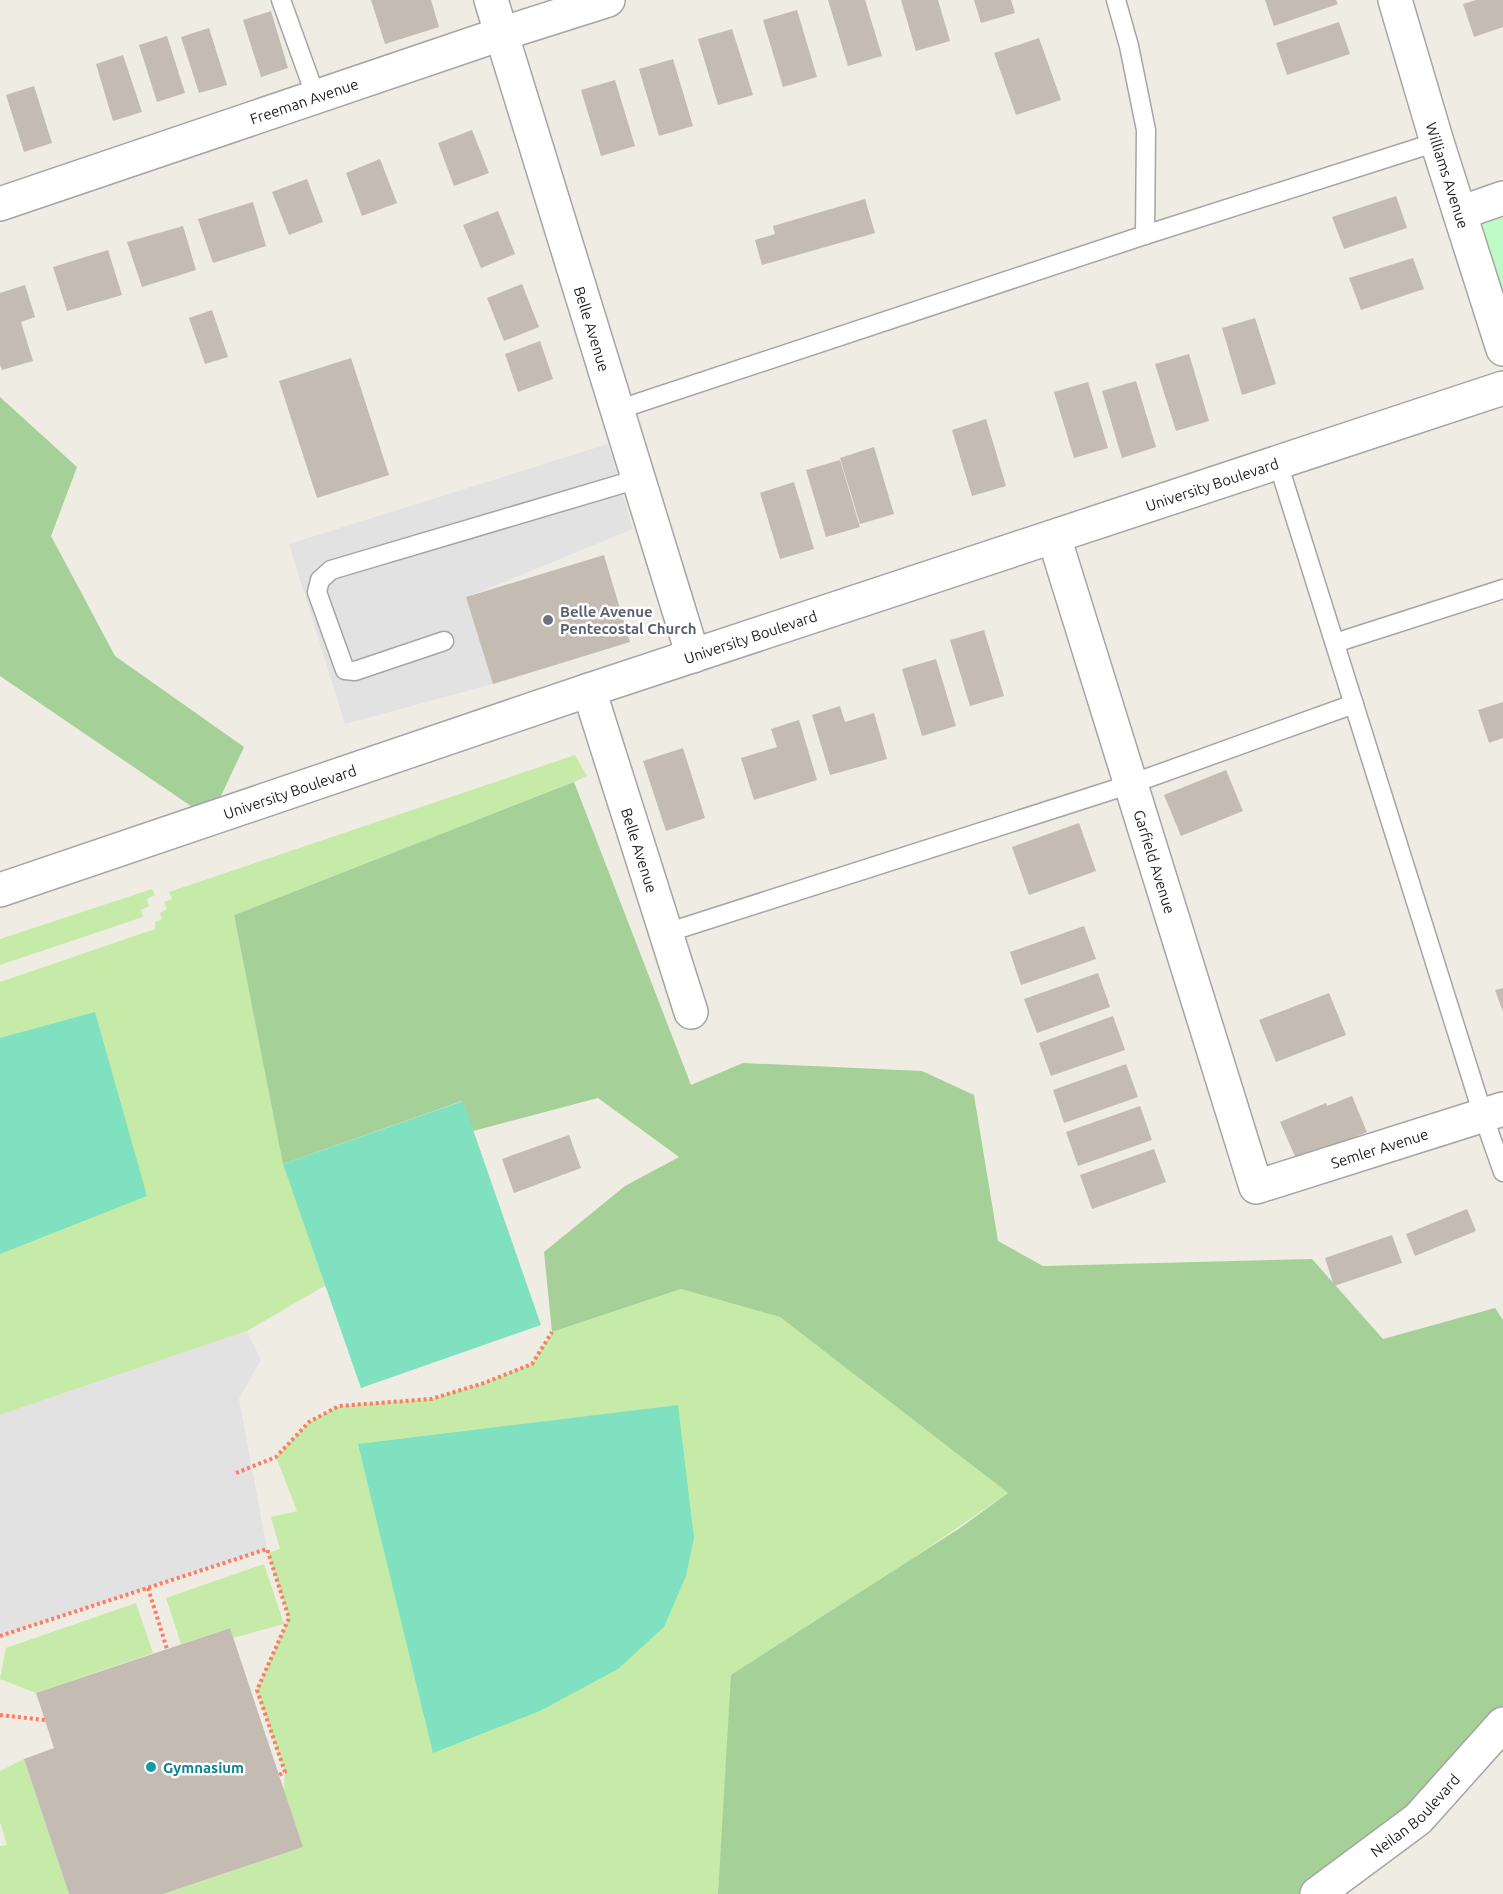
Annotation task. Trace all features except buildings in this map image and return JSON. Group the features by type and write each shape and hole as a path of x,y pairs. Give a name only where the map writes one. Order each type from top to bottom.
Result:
{"street":[{"name":"Belle Avenue","path":"491,0 693,656"},
{"name":"Freeman Avenue","path":"0,204 501,34 608,0"},
{"name":"Williams Avenue","path":"1395,0 1437,142 1503,349"},
{"path":"1460,213 1503,198"},
{"name":"University Boulevard","path":"0,890 589,690 1503,388"},
{"name":"Garfield Avenue","path":"1054,537 1256,1187"},
{"name":"Belle Avenue","path":"589,690 691,1011"},
{"name":"Semler Avenue","path":"1256,1187 1493,1112"},
{"name":"Neilan Boulevard","path":"1317,1894 1418,1819 1503,1724"}],"lane":[{"path":"281,0 316,97"},
{"path":"1116,0 1129,46 1146,130 1146,235"},
{"path":"617,410 1146,235 1437,142"},
{"path":"1278,463 1354,704 1493,1112 1503,1172"},
{"path":"444,641 355,671 345,670 317,592 320,580 330,570 638,479"},
{"path":"1335,644 1503,589"},
{"path":"666,933 1131,784 1354,704"}],"path":[{"path":"236,1473 276,1456 309,1422 339,1406 431,1399 484,1383 532,1364 552,1332"},
{"path":"0,1636 267,1549 289,1618 257,1690 285,1772 279,1775"},
{"path":"148,1588 167,1649"},
{"path":"0,1715 45,1720"}],"green space":[{"path":"1503,198 1503,349 1460,213"},
{"path":"0,397 77,467 51,536 115,656 244,747 210,819 0,676"},
{"path":"575,755 587,776 234,915 283,1163 326,1285 247,1331 0,1415 0,982 155,929 155,922 162,919 160,913 167,909 164,902 172,899 169,892"},
{"path":"574,782 691,1085 743,1063 922,1071 974,1095 998,1241 1043,1266 1312,1259 1383,1339 1495,1308 1503,1320 1503,1724 1317,1894 718,1894 731,1675 960,1528 1008,1493 780,1317 681,1289 552,1332 544,1252 625,1186 679,1157 598,1098 473,1131 462,1101 283,1164 234,915"},
{"path":"152,889 155,895 147,899 149,906 141,910 143,917 0,965 0,939"},
{"path":"95,1012 147,1196 0,1254 0,1038"},
{"path":"463,1101 541,1325 361,1388 283,1164"},
{"path":"681,1289 780,1317 1008,1493 916,1556 732,1675 718,1894 163,1894 303,1847 284,1791 285,1772 257,1690 289,1618 268,1553 280,1549 271,1517 297,1511 276,1457 309,1422 339,1406 431,1399 484,1383 532,1364 552,1332"},
{"path":"678,1405 694,1538 686,1576 664,1627 618,1669 540,1711 433,1753 358,1444"},
{"path":"264,1564 284,1624 233,1638 229,1628 181,1644 166,1598"},
{"path":"136,1603 153,1653 36,1693 0,1679 6,1648"},
{"path":"24,1759 69,1894 0,1894 0,1846 7,1845 0,1822 0,1771"}],"shaded area":[{"path":"608,444 633,529 467,597 493,684 345,724 289,544"},
{"path":"247,1331 261,1360 239,1399 267,1549 0,1636 0,1415"}],"place":[{"name":"Belle Avenue Pentecostal Church","path":"548,620"},
{"name":"Gymnasium","path":"151,1767"}]}
